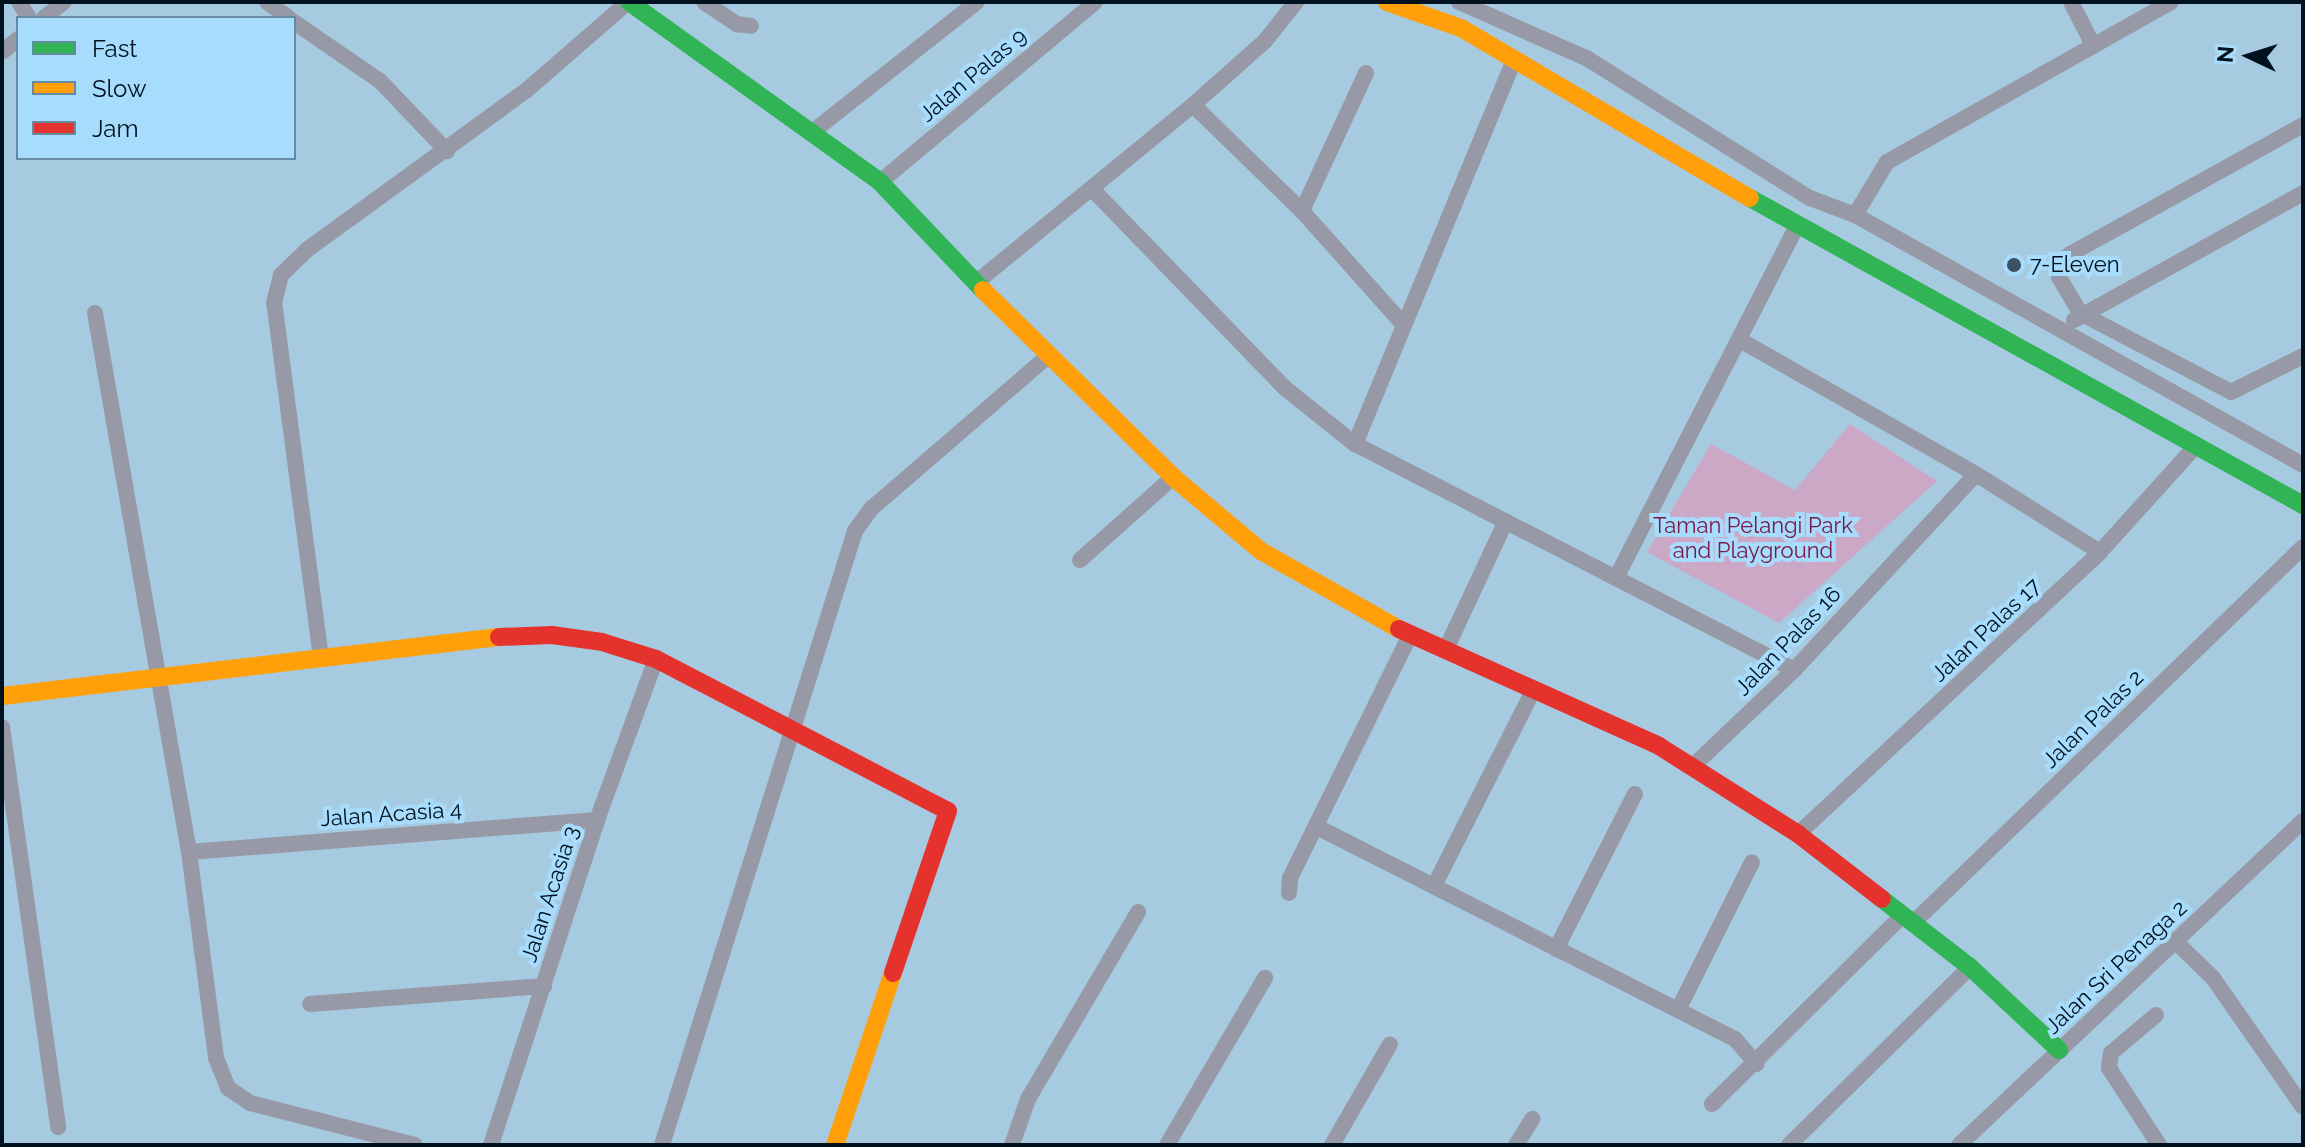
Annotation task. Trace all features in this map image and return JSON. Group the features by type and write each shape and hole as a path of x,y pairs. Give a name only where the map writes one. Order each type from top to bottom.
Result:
{"street":[{"path":"46,16 64,2"},
{"path":"267,2 286,16"},
{"path":"321,658 274,303 281,275 308,249 447,151 628,2 880,182 978,281 1047,357 1173,477 1261,551 1410,635 1534,689 1694,765 1798,834 1970,967 2059,1050"},
{"path":"704,2 737,24 751,26"},
{"path":"811,133 977,2"},
{"name":"Jalan Palas 9","path":"880,182 1095,2"},
{"path":"978,281 1093,190 1193,105 1265,41 1296,2"},
{"path":"1387,2 1461,28 1513,63 1797,226 2193,449 2303,505"},
{"path":"1459,2 1588,59 1810,198 1855,215 2303,465"},
{"path":"2071,2 2093,45"},
{"path":"1855,215 1887,162 2171,2"},
{"path":"298,30 380,81 447,151"},
{"path":"1355,444 1513,63"},
{"path":"1302,211 1366,73"},
{"path":"1193,105 1302,211 1403,324"},
{"path":"2303,125 2070,254 2060,264 2059,277 2080,313 2221,388 2241,389 2303,356"},
{"path":"1093,190 1286,389 1355,444 1794,670"},
{"path":"2064,332 2080,313 2303,193"},
{"path":"1616,578 1797,226"},
{"path":"95,313 189,852 216,1058 228,1088 250,1103 415,1145"},
{"path":"1740,340 1976,474 2100,552"},
{"path":"662,1145 855,531 872,508 1047,357"},
{"name":"Jalan Palas 17","path":"1798,834 2100,552 2193,449"},
{"name":"Jalan Palas 16","path":"1694,765 1794,670 1976,474"},
{"path":"1080,560 1173,477"},
{"path":"1446,649 1506,521"},
{"name":"Jalan Palas 2","path":"1712,1104 2303,547"},
{"path":"2,696 499,634 602,642 656,659 948,811 835,1145"},
{"path":"1289,893 1290,878 1410,635"},
{"name":"Jalan Acasia 3","path":"491,1145 597,820 656,659"},
{"path":"1434,886 1534,689"},
{"path":"2,727 58,1127"},
{"path":"1556,949 1635,794"},
{"name":"Jalan Acasia 4","path":"189,852 597,820"},
{"name":"Jalan Sri Penaga 2","path":"1959,1145 2303,821"},
{"path":"1317,827 1735,1039 1757,1064"},
{"path":"1678,1010 1752,862"},
{"path":"1012,1145 1028,1099 1138,912"},
{"path":"2175,941 2213,978 2303,1107"},
{"path":"1789,1145 1970,967"},
{"path":"1167,1145 1265,978"},
{"path":"310,1004 544,986"},
{"path":"2156,1015 2111,1053 2109,1068 2159,1145"},
{"path":"1332,1145 1390,1044"},
{"path":"1516,1145 1532,1119"}],"green space":[{"name":"Taman Pelangi Park and Playground","path":"1850,424 1937,481 1779,623 1647,552 1711,444 1795,490"}],"traffic: fast":[{"path":"629,2 880,182 983,290"},
{"path":"1750,198 2303,505"},
{"path":"1882,899 1970,967 2059,1050"}],"traffic: slow":[{"path":"1387,2 1461,28 1750,198"},
{"path":"983,290 1173,477 1261,551 1399,629"},
{"path":"2,696 499,637"},
{"path":"835,1145 893,973"}],"traffic: jam":[{"path":"1399,629 1659,746 1798,834 1882,899"},
{"path":"499,637 552,635 602,642 656,659 948,811 893,973"}],"place":[{"name":"7-Eleven","path":"2014,265"}]}
